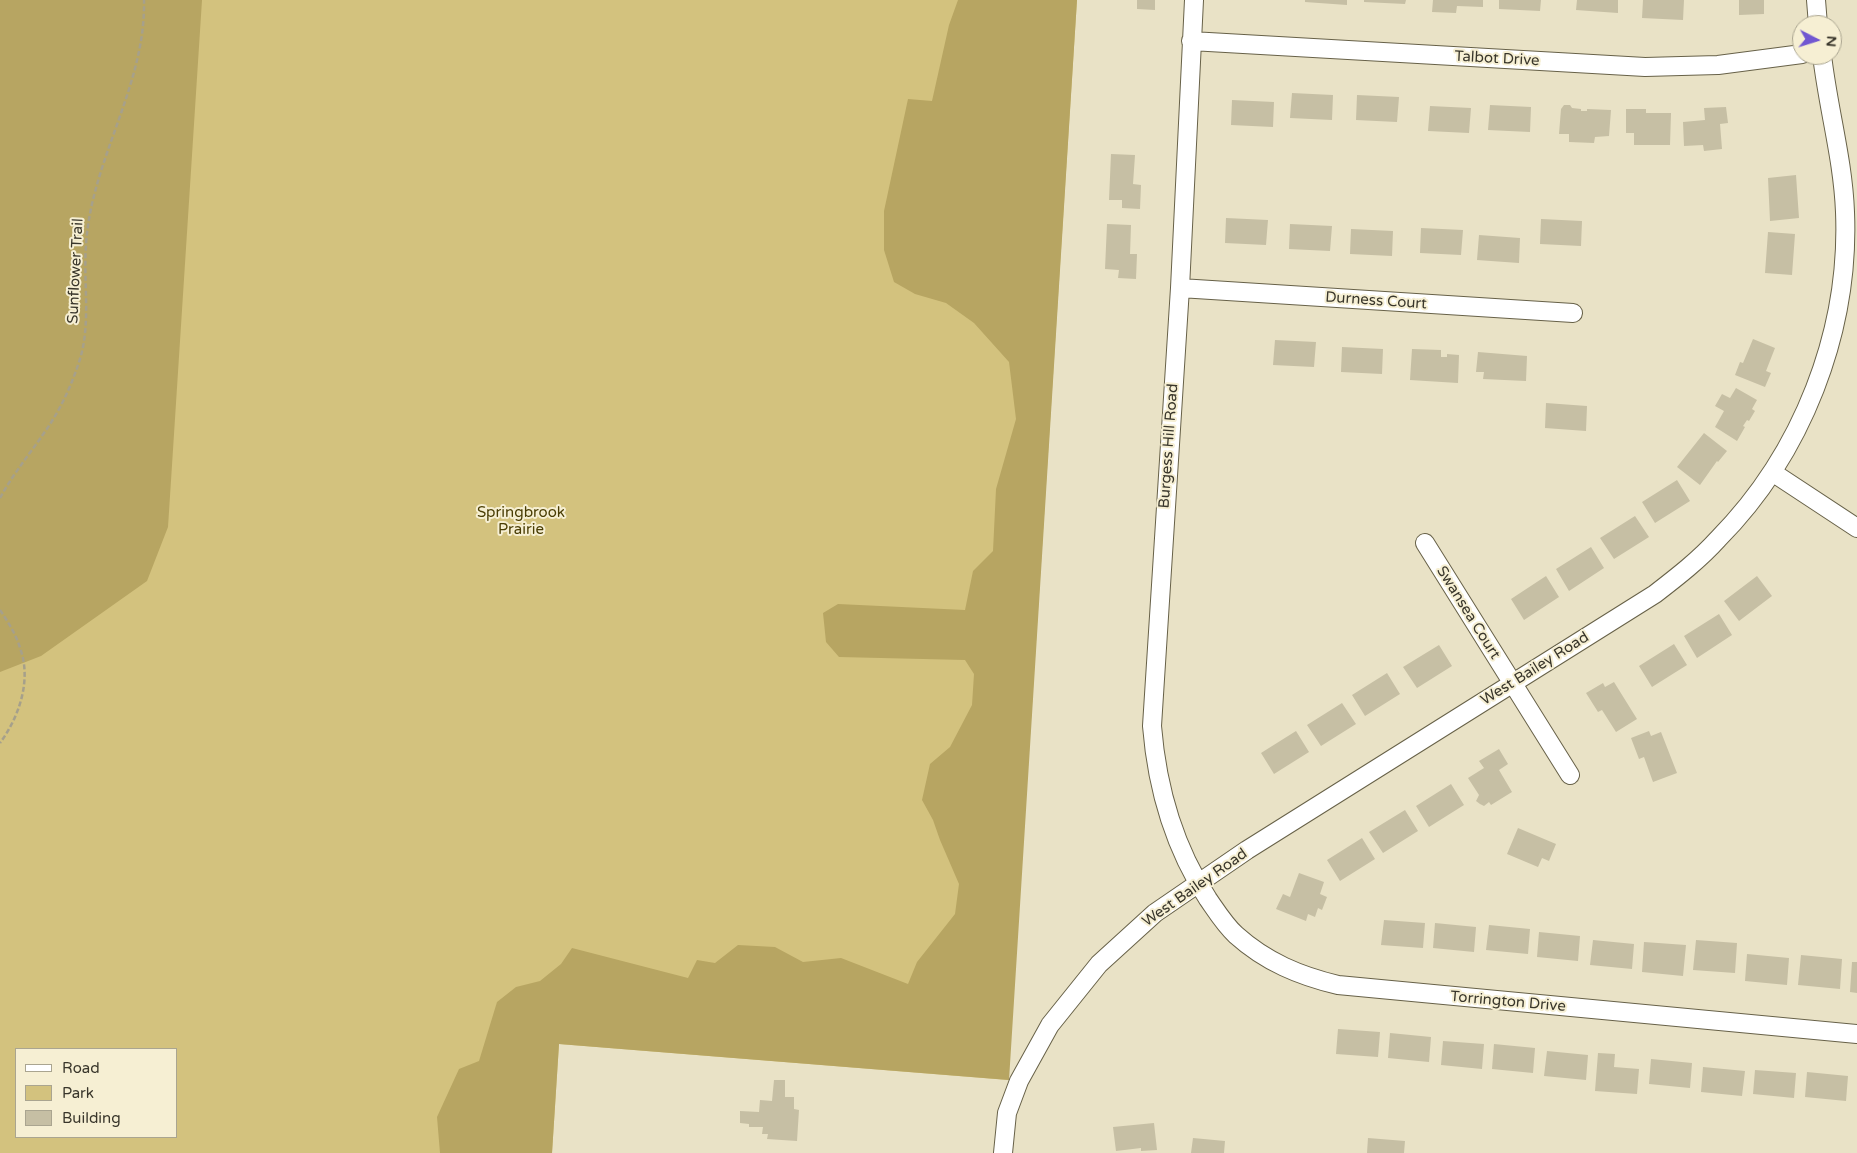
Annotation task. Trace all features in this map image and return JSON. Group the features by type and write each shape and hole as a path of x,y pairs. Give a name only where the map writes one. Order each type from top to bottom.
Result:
{"street":[{"name":"Burgess Hill Road","path":"1194,0 1180,288 1152,726 1155,758 1168,813 1184,857 1198,884"},
{"path":"1816,0 1817,15"},
{"name":"Talbot Drive","path":"1191,41 1644,68 1718,65 1792,55"},
{"name":"West Bailey Road","path":"1003,1153 1005,1126 1019,1080 1050,1025 1099,964 1155,913 1247,850 1655,594 1687,569 1720,538 1772,472 1803,417 1822,370 1851,253 1843,184 1824,65"},
{"name":"Durness Court","path":"1180,288 1573,313"},
{"path":"1772,472 1857,528"},
{"name":"Swansea Court","path":"1425,543 1570,775"},
{"name":"Torrington Drive","path":"1198,884 1225,924 1237,936 1264,956 1297,973 1338,985 1857,1034"}],"path":[{"name":"Sunflower Trail","path":"0,498 14,473 52,421 79,363 85,334 86,245 90,212 102,165 125,102 136,64 144,25 144,0"},
{"path":"0,610 14,633 21,650 24,666 21,702 16,718 0,743"}],"green space":[{"name":"Springbrook Prairie","path":"0,0 1077,0 1008,1080 559,1044 552,1153 0,1153"}],"shaded area":[{"path":"0,0 202,0 168,527 147,581 41,656 0,672"},
{"path":"958,0 1077,0 1009,1080 559,1044 552,1153 440,1153 437,1117 459,1069 479,1061 497,1002 516,987 540,981 561,964 572,948 688,978 697,960 715,963 738,945 775,947 803,962 841,958 908,984 917,962 955,914 959,884 933,820 922,800 930,764 950,747 972,705 974,674 965,660 839,657 826,642 823,613 838,604 965,610 973,571 993,551 996,489 1016,419 1009,362 974,323 946,303 915,294 894,282 884,250 884,211 908,99 932,101 949,25"}],"building":[{"path":"1137,0 1155,0 1155,10 1137,9"},
{"path":"1305,0 1347,0 1347,5 1305,2"},
{"path":"1364,0 1406,0 1405,4 1364,2"},
{"path":"1433,0 1483,0 1483,7 1457,6 1456,13 1432,12"},
{"path":"1499,0 1541,0 1540,11 1499,9"},
{"path":"1577,0 1618,0 1618,13 1576,10"},
{"path":"1643,0 1684,0 1683,20 1642,18"},
{"path":"1739,0 1764,0 1764,14 1739,15"},
{"path":"1292,93 1333,95 1332,120 1290,118"},
{"path":"1357,95 1399,97 1397,122 1356,120"},
{"path":"1232,100 1274,102 1273,127 1231,125"},
{"path":"1490,105 1531,107 1530,132 1488,130"},
{"path":"1564,105 1570,105 1572,108 1581,109 1581,111 1587,111 1587,109 1611,110 1609,136 1595,137 1594,143 1569,142 1569,134 1559,134 1561,109"},
{"path":"1430,106 1471,108 1469,133 1428,131"},
{"path":"1726,107 1728,123 1720,124 1722,149 1704,151 1703,145 1684,146 1683,122 1705,120 1704,108"},
{"path":"1626,109 1646,109 1646,113 1671,113 1670,145 1634,145 1634,133 1626,133"},
{"path":"1111,154 1135,155 1133,184 1141,185 1140,209 1122,208 1122,200 1109,200"},
{"path":"1796,175 1799,218 1770,221 1768,178"},
{"path":"1226,218 1268,220 1266,245 1225,243"},
{"path":"1541,219 1582,221 1581,246 1540,244"},
{"path":"1107,224 1131,225 1130,254 1137,254 1136,279 1118,278 1119,270 1105,269"},
{"path":"1290,224 1332,226 1330,251 1289,249"},
{"path":"1421,228 1463,230 1461,255 1420,253"},
{"path":"1351,229 1393,231 1392,256 1350,254"},
{"path":"1768,232 1795,234 1792,275 1765,273"},
{"path":"1479,235 1520,238 1519,263 1477,260"},
{"path":"1753,339 1775,348 1766,371 1771,373 1765,387 1735,375 1740,362 1743,363"},
{"path":"1275,340 1316,342 1314,367 1273,365"},
{"path":"1342,347 1383,349 1382,374 1341,372"},
{"path":"1412,349 1441,350 1441,357 1447,357 1447,354 1459,355 1458,383 1410,380"},
{"path":"1478,352 1527,356 1526,381 1483,379 1484,372 1476,372"},
{"path":"1736,388 1757,400 1752,409 1755,411 1749,421 1747,420 1743,426 1745,427 1737,441 1715,427 1724,411 1715,406 1722,394 1730,398"},
{"path":"1546,403 1587,406 1586,431 1545,428"},
{"path":"1704,433 1727,451 1717,461 1700,485 1677,467"},
{"path":"1677,480 1690,501 1655,523 1642,502"},
{"path":"1635,516 1649,537 1614,559 1600,538"},
{"path":"1591,547 1604,568 1569,591 1556,569"},
{"path":"1546,576 1559,597 1524,620 1511,599"},
{"path":"1757,576 1772,596 1739,621 1724,601"},
{"path":"1719,614 1732,635 1697,658 1684,636"},
{"path":"1674,644 1687,665 1652,687 1639,666"},
{"path":"1439,645 1452,666 1417,688 1403,667"},
{"path":"1387,673 1400,694 1365,716 1352,695"},
{"path":"1614,682 1637,719 1616,732 1602,710 1598,712 1586,693 1603,683 1605,687"},
{"path":"1342,703 1356,724 1321,746 1307,725"},
{"path":"1296,731 1309,752 1274,774 1261,753"},
{"path":"1649,731 1651,736 1661,732 1677,773 1653,782 1644,757 1639,759 1631,738"},
{"path":"1499,749 1508,764 1499,770 1512,792 1491,805 1489,802 1484,806 1476,801 1479,795 1468,778 1484,768 1479,761"},
{"path":"1451,784 1464,805 1429,827 1416,806"},
{"path":"1405,810 1418,831 1383,853 1369,832"},
{"path":"1518,828 1556,844 1549,861 1542,858 1538,867 1507,854"},
{"path":"1362,838 1375,859 1340,881 1327,860"},
{"path":"1299,873 1324,882 1320,894 1327,897 1322,910 1318,908 1315,917 1308,914 1306,921 1276,909 1283,894 1290,897"},
{"path":"1384,920 1425,923 1423,948 1381,945"},
{"path":"1435,923 1476,927 1474,952 1433,948"},
{"path":"1489,925 1530,929 1528,954 1486,950"},
{"path":"1539,932 1580,936 1578,961 1537,957"},
{"path":"1593,940 1634,944 1632,969 1590,965"},
{"path":"1696,940 1737,943 1735,973 1693,970"},
{"path":"1644,942 1686,945 1683,976 1642,972"},
{"path":"1747,954 1789,958 1787,985 1745,981"},
{"path":"1801,955 1842,959 1840,989 1798,985"},
{"path":"1852,962 1857,962 1857,993 1850,992"},
{"path":"1338,1029 1380,1032 1378,1057 1336,1054"},
{"path":"1390,1033 1431,1037 1429,1062 1388,1058"},
{"path":"1443,1041 1484,1044 1482,1069 1441,1065"},
{"path":"1494,1044 1535,1048 1533,1073 1492,1069"},
{"path":"1547,1051 1588,1055 1586,1080 1544,1076"},
{"path":"1598,1053 1615,1054 1614,1067 1639,1069 1637,1094 1595,1091"},
{"path":"1651,1059 1692,1063 1690,1088 1649,1084"},
{"path":"1703,1067 1745,1071 1742,1096 1701,1092"},
{"path":"1755,1070 1796,1073 1794,1098 1753,1094"},
{"path":"1807,1072 1848,1076 1846,1101 1805,1097"},
{"path":"774,1080 785,1080 785,1097 794,1097 794,1109 799,1110 797,1141 767,1139 768,1134 762,1134 763,1127 749,1127 749,1124 740,1123 740,1111 759,1112 760,1100 772,1101"},
{"path":"1154,1123 1157,1150 1141,1151 1141,1148 1116,1151 1113,1127"},
{"path":"1193,1138 1225,1141 1224,1153 1191,1153"},
{"path":"1368,1138 1405,1141 1404,1153 1367,1153"}]}
